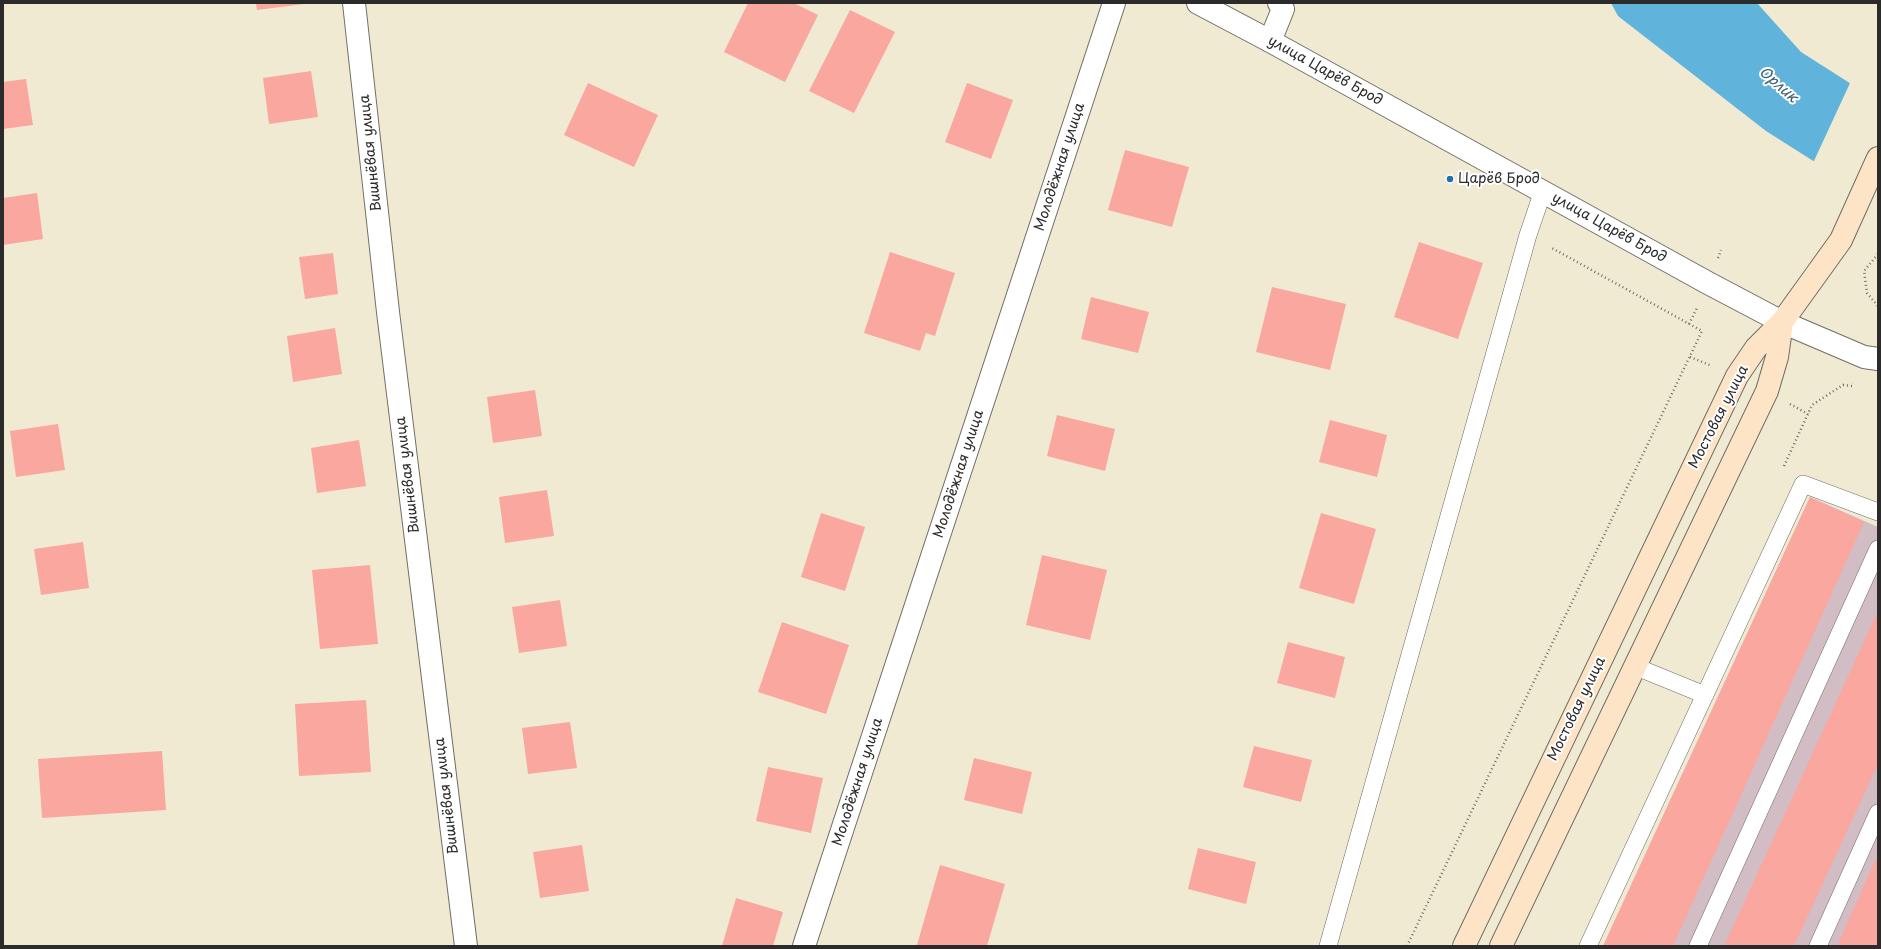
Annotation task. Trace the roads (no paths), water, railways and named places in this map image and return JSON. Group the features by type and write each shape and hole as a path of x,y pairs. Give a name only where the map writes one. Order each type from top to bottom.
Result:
{"main road":[{"path":"1782,322 1841,240 1878,158"},
{"name":"Мостовая улица","path":"1501,946 1767,391 1777,357 1782,322"},
{"name":"Мостовая улица","path":"1464,946 1737,376 1756,348 1782,322"}],"street":[{"name":"Вишнёвая улица","path":"354,3 388,312 466,946"},
{"name":"Молодёжная улица","path":"804,946 1114,3"},
{"name":"улица Царёв Брод","path":"1198,3 1270,41 1708,283 1782,322 1864,357 1878,359"},
{"path":"1270,41 1283,9 1279,3"}],"lane":[{"path":"1328,946 1528,235 1543,191"},
{"path":"1588,946 1803,484 1878,512"},
{"path":"1698,946 1878,549"},
{"path":"1634,666 1705,695"},
{"path":"1818,946 1878,813"}],"water":[{"name":"Орлик","path":"1611,3 1757,3 1801,52 1878,101 1878,202 1766,131 1618,16"}],"place":[{"name":"Царёв Брод","path":"1450,179"}]}
